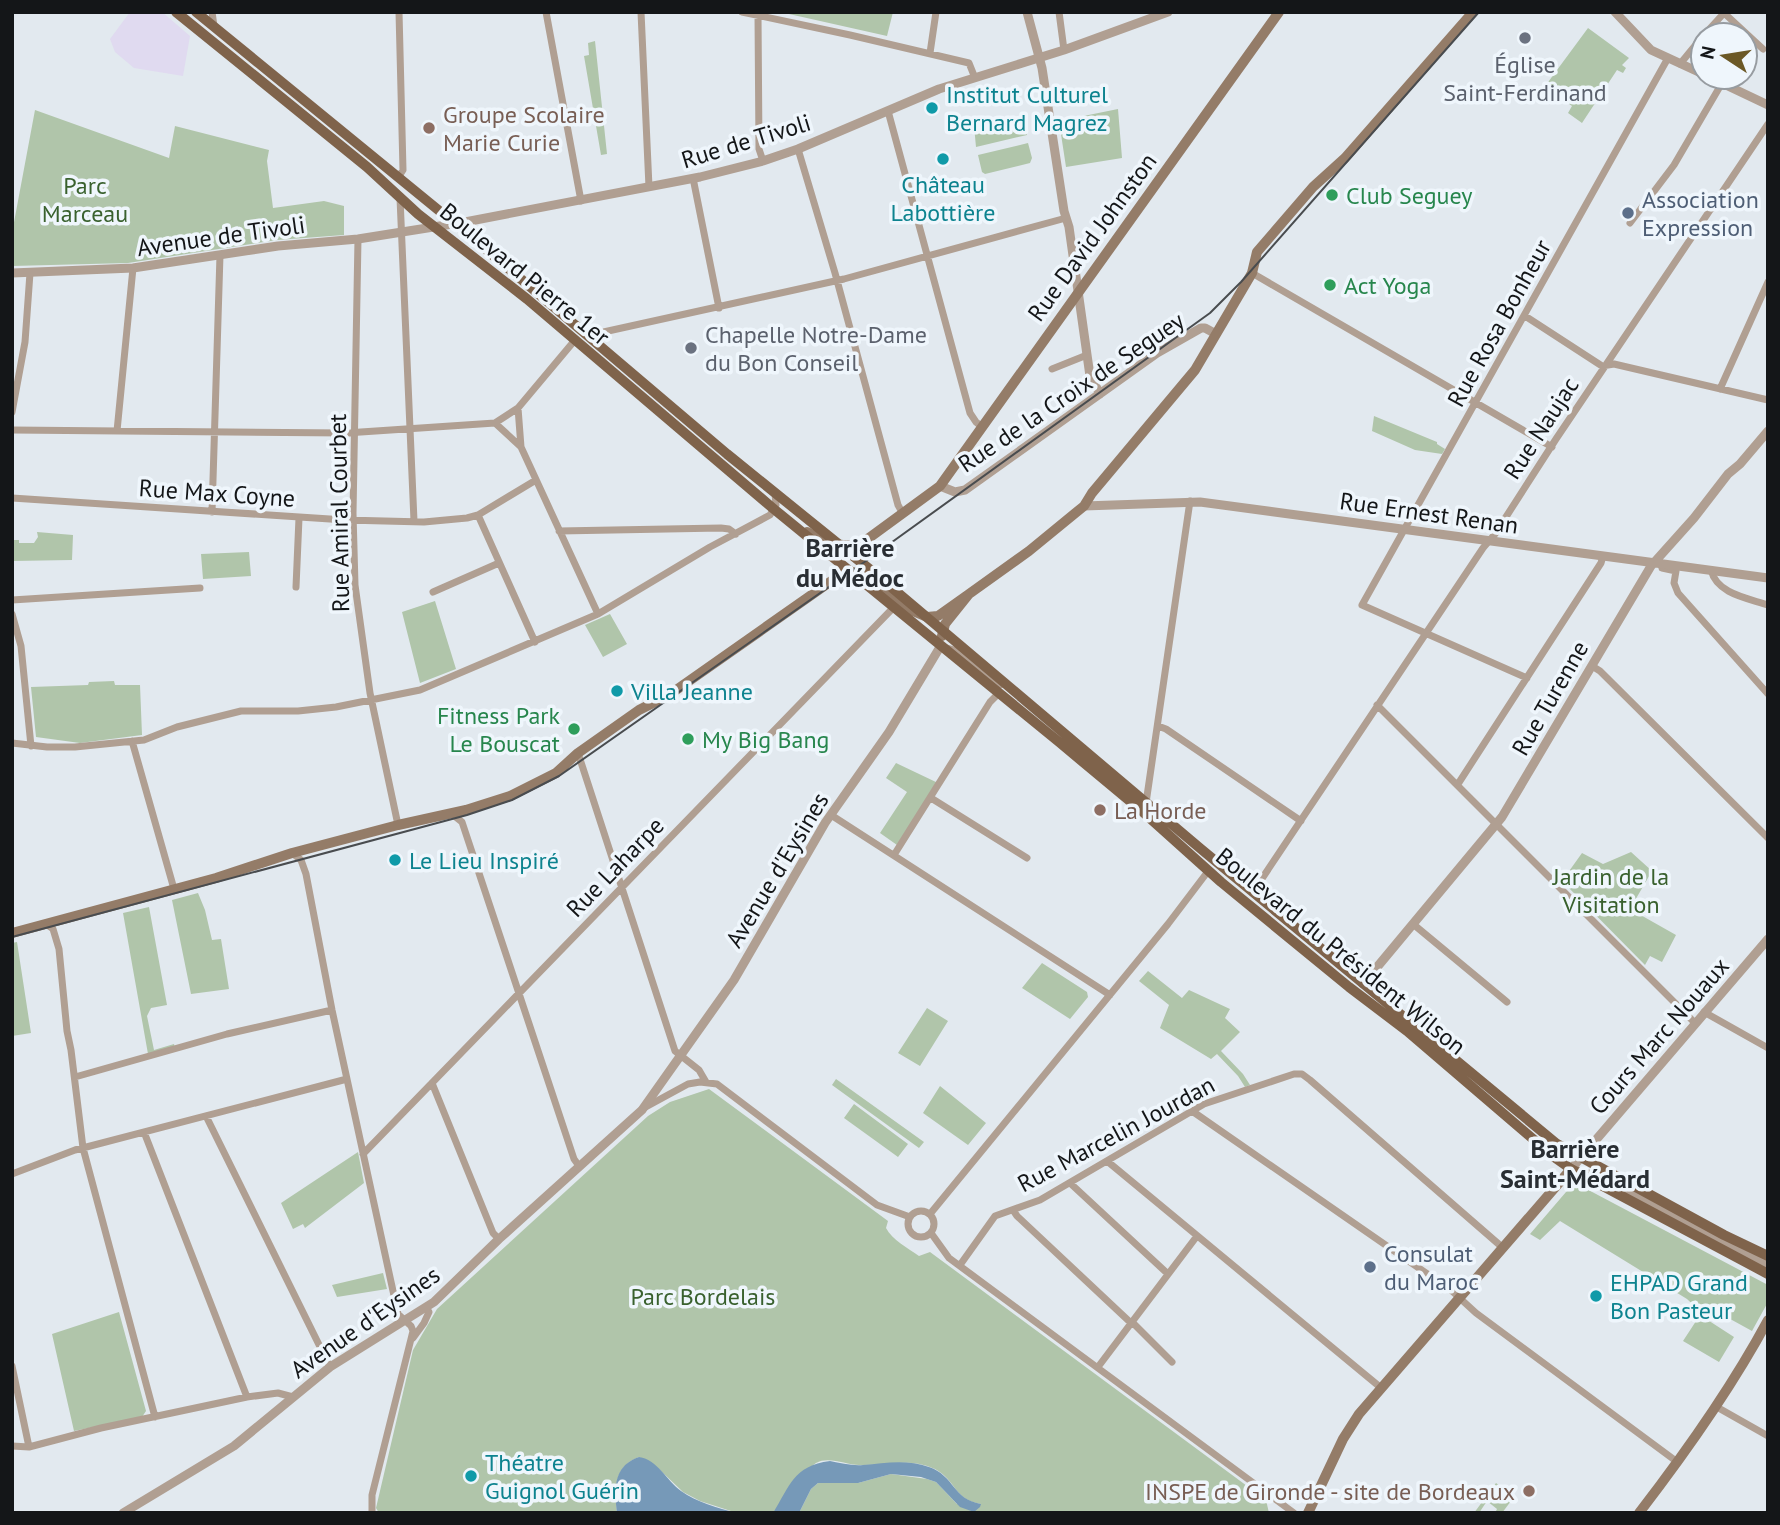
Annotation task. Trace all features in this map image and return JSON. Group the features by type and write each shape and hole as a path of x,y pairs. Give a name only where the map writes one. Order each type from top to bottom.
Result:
{"main road":[{"name":"Boulevard Pierre 1er","path":"176,12 358,159 434,227 527,299 847,570"},
{"name":"Boulevard Pierre 1er","path":"197,12 860,561"},
{"name":"Rue David Johnston","path":"940,486 1279,12"},
{"path":"12,933 174,889 292,853 398,825 452,814 521,792 556,773 578,753 647,706 669,695 847,570 870,579 906,608 927,617 938,616 1029,551 1084,506 1195,370 1251,273 1256,252 1313,187 1345,158 1473,12"},
{"name":"Rue de la Croix de Seguey","path":"858,546 940,486"},
{"path":"792,523 829,544 858,546 860,561"},
{"name":"Boulevard du Président Wilson","path":"860,561 1252,892 1557,1144 1768,1256"},
{"name":"Boulevard du Président Wilson","path":"847,570 1143,812 1209,871 1407,1031 1571,1169 1768,1274"},
{"path":"940,647 943,631 950,618 969,594"},
{"path":"1308,1513 1343,1439 1359,1414 1571,1169"},
{"path":"1639,1513 1715,1406 1768,1320"}],"street":[{"path":"212,12 211,21 214,27"},
{"path":"398,12 403,170 398,178"},
{"path":"546,12 581,201"},
{"path":"642,12 649,187"},
{"path":"742,12 969,63 975,78"},
{"path":"930,53 936,12"},
{"path":"1027,12 1040,58 1079,292 1090,376 1100,394"},
{"path":"1059,12 1064,50"},
{"name":"Rue de Tivoli","path":"434,227 581,201 763,161 798,149 939,89 1064,50 1168,12"},
{"path":"1615,12 1646,46 1689,68"},
{"path":"1724,13 1763,49"},
{"path":"758,15 759,149 763,161"},
{"path":"1680,64 1689,54"},
{"name":"Rue Rosa Bonheur","path":"1425,634 1362,605 1668,58"},
{"path":"1630,223 1674,165 1717,91"},
{"path":"1740,91 1768,104"},
{"path":"888,111 970,413 982,427"},
{"name":"Rue Naujac","path":"1252,892 1768,124"},
{"path":"798,149 898,505 903,514"},
{"path":"693,178 719,308"},
{"path":"400,198 414,521"},
{"path":"434,227 438,211"},
{"path":"591,339 599,333 837,281 1066,218"},
{"name":"Avenue de Tivoli","path":"12,273 133,268 278,246 358,239 434,227"},
{"name":"Rue Amiral Courbet","path":"358,239 353,521 355,585 373,700 398,825"},
{"path":"212,512 220,255"},
{"path":"117,431 133,268"},
{"path":"12,412 25,342 30,273"},
{"path":"1251,273 1552,447"},
{"path":"1720,388 1768,282"},
{"path":"1525,316 1599,364 1614,364 1768,400"},
{"name":"Rue de la Croix de Seguey","path":"940,486 955,492 965,490 1157,353 1201,328 1216,334"},
{"path":"12,430 355,433 495,424 518,408 575,341"},
{"path":"1052,369 1087,355"},
{"path":"518,408 521,447 598,614"},
{"path":"495,424 521,447"},
{"name":"Rue Turenne","path":"1363,984 1497,824 1653,565 1728,474 1768,431"},
{"name":"Rue Max Coyne","path":"12,498 353,521 451,520 478,515 536,480"},
{"path":"12,743 75,747 144,740 177,727 241,711 298,711 420,690 598,614 770,516 775,510 775,493"},
{"path":"1146,803 1190,502"},
{"name":"Rue Ernest Renan","path":"1084,506 1190,502 1405,529 1653,565 1768,578"},
{"path":"478,515 535,642"},
{"path":"296,586 299,518"},
{"path":"559,531 720,528 729,529 736,534"},
{"path":"1458,785 1603,556"},
{"path":"433,592 499,563"},
{"path":"1676,568 1674,583 1678,593 1768,694"},
{"path":"1711,570 1721,588 1768,605"},
{"path":"12,600 200,587"},
{"name":"Rue Laharpe","path":"363,1154 894,607"},
{"path":"12,614 21,646 31,746"},
{"path":"1425,634 1527,678"},
{"path":"940,647 957,652 988,677 1022,698"},
{"name":"Avenue d'Eysines","path":"642,1110 734,980 831,815 889,732 940,647"},
{"path":"1592,666 1768,838"},
{"path":"894,855 990,702 999,693"},
{"path":"1377,705 1695,1023"},
{"path":"1158,726 1301,821"},
{"path":"132,741 174,889"},
{"path":"578,753 675,1051 699,1070 706,1082 718,1084 882,1208 910,1217 922,1211 930,1214 934,1222 931,1233 944,1252 1294,1513"},
{"path":"931,798 1027,858"},
{"path":"452,814 462,822 574,1159 579,1166"},
{"path":"831,815 1110,995"},
{"path":"292,853 301,860 306,874 332,1010 398,1314 413,1331 369,1512"},
{"path":"930,1214 1209,871 1211,857"},
{"path":"45,924 53,929 59,949 65,1017 83,1148 155,1417"},
{"path":"1413,924 1507,1002"},
{"name":"Cours Marc Nouaux","path":"1571,1169 1768,939"},
{"path":"1297,944 1346,977 1363,984"},
{"path":"75,1077 226,1034 332,1010"},
{"path":"1704,1012 1768,1048"},
{"name":"Rue Marcelin Jourdan","path":"960,1265 996,1216 1033,1204 1216,1099 1294,1073 1302,1074 1502,1247"},
{"path":"12,1174 83,1148 347,1079"},
{"name":"Avenue d'Eysines","path":"123,1513 234,1446 331,1367 441,1296 499,1239 642,1110 688,1084 706,1082"},
{"path":"432,1083 493,1233 499,1239"},
{"path":"1192,1111 1452,1291 1487,1321 1676,1461"},
{"path":"206,1116 331,1367"},
{"path":"144,1132 247,1397"},
{"path":"1107,1161 1380,1387"},
{"path":"1571,1169 1599,1177 1704,1231 1724,1235"},
{"path":"1070,1183 1168,1273"},
{"path":"1013,1210 1172,1362"},
{"path":"910,1217 908,1228 913,1235 920,1238 931,1233"},
{"path":"1098,1367 1197,1236"},
{"path":"1699,1238 1722,1242 1768,1265"},
{"path":"411,1342 428,1317 426,1307"},
{"path":"12,1366 29,1447"},
{"path":"12,1446 29,1447 247,1397 278,1392 293,1397"},
{"path":"1715,1406 1768,1436"}],"shaded area":[{"path":"130,12 162,12 190,36 183,76 134,68 115,52 110,39"}],"green space":[{"path":"780,12 893,12 887,36"},
{"path":"1588,28 1629,58 1622,65 1626,68 1623,73 1617,70 1582,123 1568,113 1572,106 1559,97 1554,103 1549,100 1552,95 1543,89"},
{"path":"595,41 607,154 601,155 584,56 589,55 588,43"},
{"path":"1118,109 1122,158 1066,167 1059,121"},
{"name":"Parc Marceau","path":"35,110 169,158 175,126 269,150 267,161 273,208 324,201 344,206 344,235 277,240 128,263 12,266 12,233"},
{"path":"1021,118 1027,135 976,147 974,126"},
{"path":"1028,143 1032,158 1030,163 985,174 982,172 978,155"},
{"path":"1374,416 1437,442 1445,449 1442,454 1415,450 1372,431"},
{"path":"37,532 73,535 72,560 12,561 12,540 34,543 38,537"},
{"path":"249,552 251,576 203,579 201,554"},
{"path":"435,601 456,669 420,683 402,612"},
{"path":"610,614 627,644 603,657 585,625"},
{"path":"114,681 115,685 140,685 142,735 80,743 36,737 31,687 88,685 89,682"},
{"path":"896,763 938,783 897,845 880,833 907,792 886,778"},
{"name":"Jardin de la Visitation","path":"1631,852 1652,871 1630,909 1676,935 1662,962 1650,956 1645,965 1562,881 1582,853 1603,864"},
{"path":"198,893 212,940 221,939 229,989 191,994 172,900"},
{"path":"149,907 167,1005 151,1008 147,1016 154,1050 174,1044 175,1048 148,1054 123,913"},
{"path":"17,942 31,1033 12,1036 12,943"},
{"path":"1042,963 1087,992 1088,997 1070,1019 1022,988"},
{"path":"1148,971 1182,998 1189,990 1230,1009 1225,1018 1240,1032 1221,1051 1250,1085 1245,1087 1217,1054 1211,1059 1160,1028 1169,1005 1139,981"},
{"path":"927,1008 948,1021 920,1066 898,1053"},
{"path":"836,1079 924,1142 919,1148 832,1085"},
{"path":"940,1086 986,1123 968,1145 923,1113"},
{"name":"Parc Bordelais","path":"709,1089 888,1221 886,1228 901,1244 919,1256 930,1252 1266,1500 1269,1513 799,1513 811,1489 818,1483 858,1483 891,1474 936,1482 957,1504 981,1504 965,1498 942,1473 926,1465 859,1465 826,1460 812,1466 773,1513 737,1513 700,1501 683,1492 659,1469 639,1457 620,1473 616,1487 617,1513 379,1513 376,1508 413,1350 437,1309 648,1116 670,1102"},
{"path":"854,1104 908,1144 898,1157 844,1118"},
{"path":"358,1152 364,1183 305,1228 303,1224 293,1229 281,1203"},
{"path":"1575,1185 1768,1285 1768,1302 1752,1331 1712,1309 1707,1318 1687,1299 1560,1221 1540,1240 1530,1234"},
{"path":"383,1273 387,1289 337,1297 332,1285"},
{"path":"119,1312 146,1411 142,1417 74,1431 52,1334"},
{"path":"1700,1315 1734,1337 1719,1362 1683,1341"},
{"path":"1496,1483 1514,1497 1502,1513 1495,1513 1497,1509 1487,1501 1479,1513 1474,1513"}],"water":[{"path":"639,1457 651,1462 687,1495 737,1513 617,1513 617,1479 624,1466"},
{"path":"830,1461 855,1465 896,1462 929,1467 944,1476 964,1497 981,1504 974,1512 960,1507 936,1482 921,1477 891,1474 858,1483 818,1483 811,1489 799,1513 773,1513 800,1473 808,1467"}],"tram line":[{"path":"12,937 467,815 512,800 559,776 863,563 1210,313 1241,282 1479,12"}],"place":[{"name":"Église Saint-Ferdinand","path":"1525,38"},
{"name":"Institut Culturel Bernard Magrez","path":"932,108"},
{"name":"Groupe Scolaire Marie Curie","path":"429,128"},
{"name":"Château Labottière","path":"943,159"},
{"name":"Club Seguey","path":"1332,195"},
{"name":"Association Expression","path":"1628,213"},
{"name":"Act Yoga","path":"1330,285"},
{"name":"Chapelle Notre-Dame du Bon Conseil","path":"691,348"},
{"name":"Villa Jeanne","path":"617,691"},
{"name":"Fitness Park Le Bouscat","path":"574,729"},
{"name":"My Big Bang","path":"688,739"},
{"name":"La Horde","path":"1100,810"},
{"name":"Le Lieu Inspiré","path":"395,860"},
{"name":"Consulat du Maroc","path":"1370,1267"},
{"name":"EHPAD Grand Bon Pasteur","path":"1596,1296"},
{"name":"Théatre Guignol Guérin","path":"471,1476"},
{"name":"INSPE de Gironde - site de Bordeaux","path":"1529,1491"}],"district":[{"name":"Barrière du Médoc","path":"850,562"},
{"name":"Barrière Saint-Médard","path":"1575,1163"}]}
